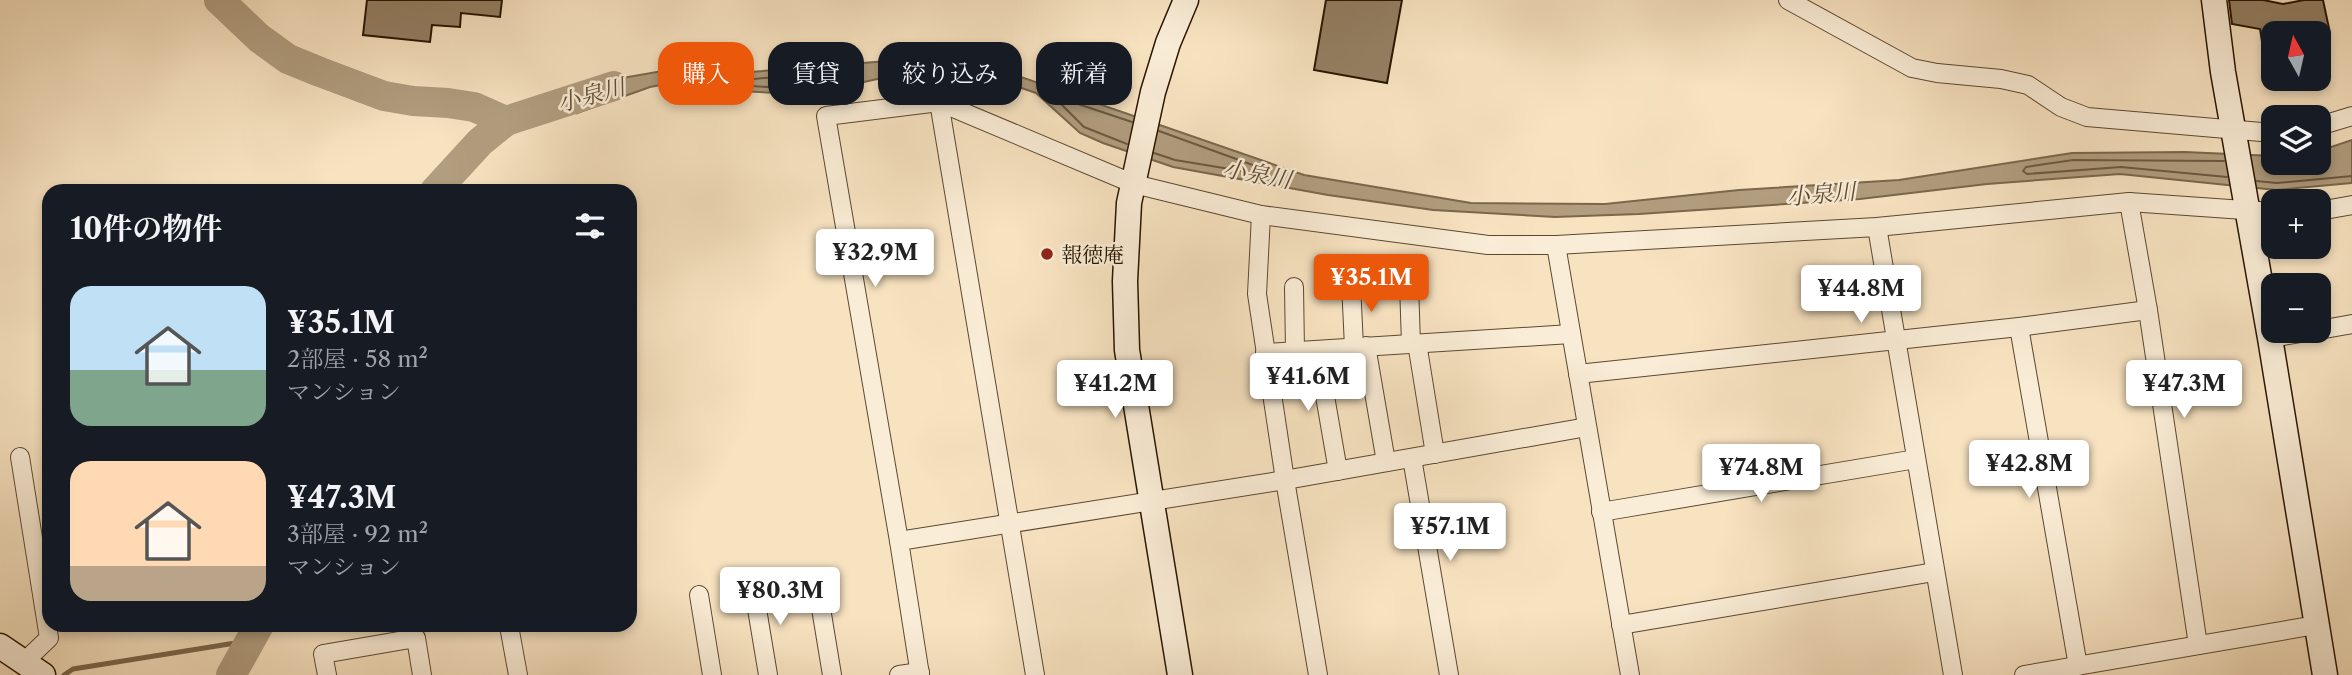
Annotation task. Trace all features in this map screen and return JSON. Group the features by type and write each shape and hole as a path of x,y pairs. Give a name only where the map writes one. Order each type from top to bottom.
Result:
{"street":[{"path":"1180,675 1127,350 1126,268 1129,203 1153,93 1168,43 1186,0"},
{"path":"1788,0 1912,68 2028,85 2061,107 2087,117 2261,133"},
{"path":"2214,0 2223,72 2261,286"},
{"path":"899,675 920,673 826,116 915,105"},
{"path":"940,105 1035,675"},
{"path":"947,105 1136,175 1261,215 1488,245 1556,245 1877,227 2129,202 2261,212"},
{"path":"2331,122 2352,116"},
{"path":"2129,202 2148,310 2198,645"},
{"path":"2331,209 2352,205"},
{"path":"1261,215 1257,294 1284,480 1318,675"},
{"path":"1877,227 1953,675"},
{"path":"1556,245 1630,675"},
{"path":"1351,283 1360,347 1386,462"},
{"path":"1409,285 1414,344 1436,454"},
{"path":"1294,287 1295,351"},
{"path":"1578,374 2019,327 2148,310"},
{"path":"2331,328 2352,324"},
{"path":"2019,327 2078,666"},
{"path":"1265,353 1571,334"},
{"path":"2271,343 2325,675"},
{"path":"1317,350 1338,471"},
{"path":"899,541 1150,499 1284,480 1587,428"},
{"path":"20,457 42,594"},
{"path":"1412,458 1450,675"},
{"path":"1601,512 1916,459"},
{"path":"1621,625 1934,572"},
{"path":"816,578 832,675"},
{"path":"753,585 768,675"},
{"path":"699,595 712,675"},
{"path":"2024,675 2316,625"},
{"path":"0,646 34,669 49,638 48,632"},
{"path":"510,632 513,674"},
{"path":"327,675 323,654 415,638 422,675"}],"water":[{"path":"878,62 878,79 864,82 864,63"},
{"path":"768,71 768,93 754,92 754,72"},
{"path":"658,72 658,86 577,113 576,86"},
{"path":"1022,77 1036,82 1036,93 1022,88"},
{"path":"1049,105 1102,105 1304,175 1471,203 1605,204 1739,190 1899,180 2072,153 2185,152 2261,155 2261,175 2331,175 2331,147 2352,140 2352,183 2266,189 2120,174 1987,184 1860,199 1555,217 1433,210 1328,195 1173,167 1080,133"}],"building":[{"path":"367,0 502,0 500,17 461,13 460,27 432,25 430,42 363,35"},
{"path":"1326,0 1402,0 1387,83 1314,70"},
{"path":"2229,0 2263,0 2283,4 2323,0 2327,21 2261,21 2261,35 2260,29 2232,24"}],"waterway":[{"name":"小泉川","path":"219,0 259,38 288,59 384,96 474,107 506,121 614,86"},
{"path":"441,184 480,142 506,121"},
{"path":"231,675 255,632"},
{"path":"64,675 73,669 248,641"}],"place":[{"name":"報徳庵","path":"1047,254"}]}
